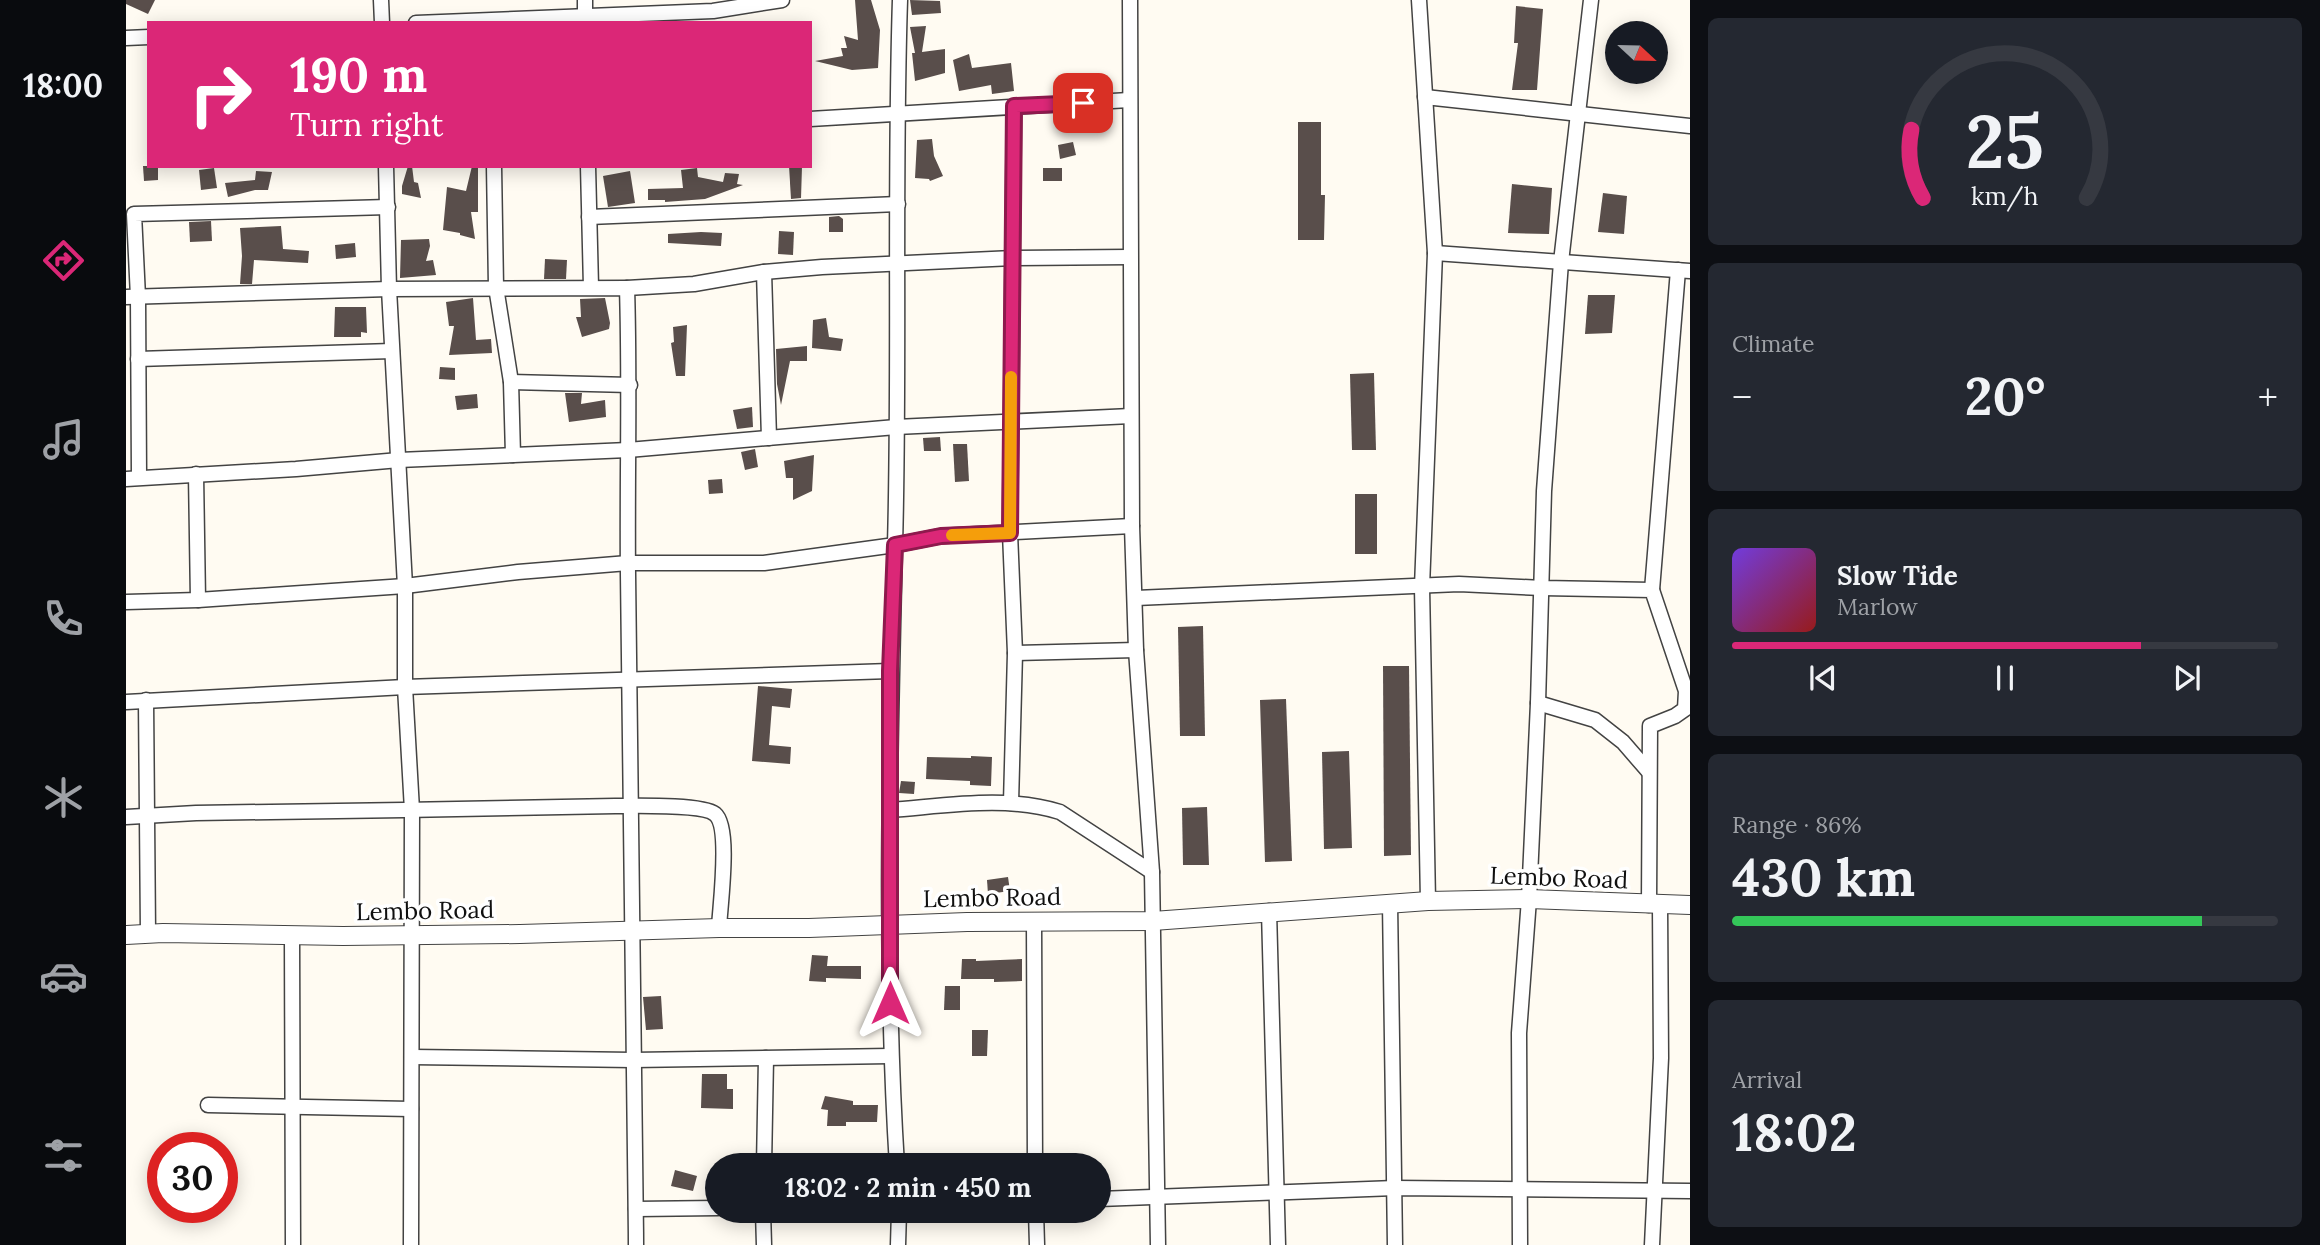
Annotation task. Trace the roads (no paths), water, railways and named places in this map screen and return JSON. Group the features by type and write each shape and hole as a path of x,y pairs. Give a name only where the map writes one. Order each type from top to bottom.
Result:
{"street":[{"path":"381,0 382,21"},
{"path":"585,0 585,20"},
{"path":"529,21 713,11 782,0"},
{"path":"896,1153 890,1056 890,671 895,545 898,204 896,115 900,0"},
{"path":"1129,0 1132,526 1136,650 1152,872 1158,1245"},
{"path":"1419,0 1435,253 1422,587 1428,901"},
{"path":"1520,1245 1519,1033 1529,899 1544,491 1561,261 1591,0"},
{"path":"126,38 147,37"},
{"path":"1425,97 1690,126"},
{"path":"812,119 1129,100"},
{"path":"1010,803 1014,653 1010,533 1014,106"},
{"path":"386,168 412,810 411,1245"},
{"path":"494,168 496,287 511,382 513,455"},
{"path":"588,168 591,287"},
{"path":"589,217 898,204"},
{"path":"388,208 134,214 132,297 138,359 132,478 399,460 628,450 896,427 1131,416"},
{"path":"1435,253 1684,271 1652,590 1686,691 1685,709 1650,726 1649,772 1661,1058 1652,1245"},
{"path":"132,297 496,287 627,288 694,285 764,272 1013,258 1129,257"},
{"path":"764,272 769,438"},
{"path":"627,288 636,1245"},
{"path":"138,359 392,351"},
{"path":"511,382 630,385"},
{"path":"196,474 198,600"},
{"path":"126,602 198,600 405,586 518,572 628,563 764,563 941,536 1132,526"},
{"path":"1136,598 1422,587 1459,583 1652,590"},
{"path":"1014,653 1136,650"},
{"path":"126,702 405,687 890,671"},
{"path":"146,700 148,934"},
{"path":"1538,703 1595,720 1623,742 1649,772"},
{"path":"890,810 1010,803 1046,807 1060,811 1152,872"},
{"path":"126,817 630,806 703,808 715,814 721,822 724,838 719,928"},
{"name":"Lembo Road","path":"126,935 292,936 1153,921 1390,903 1529,899 1690,905"},
{"path":"1390,903 1395,1245"},
{"path":"1269,911 1278,1245"},
{"path":"1034,921 1035,1153"},
{"path":"292,936 293,1245"},
{"path":"412,1057 633,1060 890,1056"},
{"path":"764,1153 766,1058"},
{"path":"208,1105 411,1109"},
{"path":"1111,1198 1395,1188 1690,1191"},
{"path":"636,1209 705,1208"},
{"path":"763,1223 764,1245"},
{"path":"898,1245 899,1223"},
{"path":"1036,1223 1037,1245"}]}
